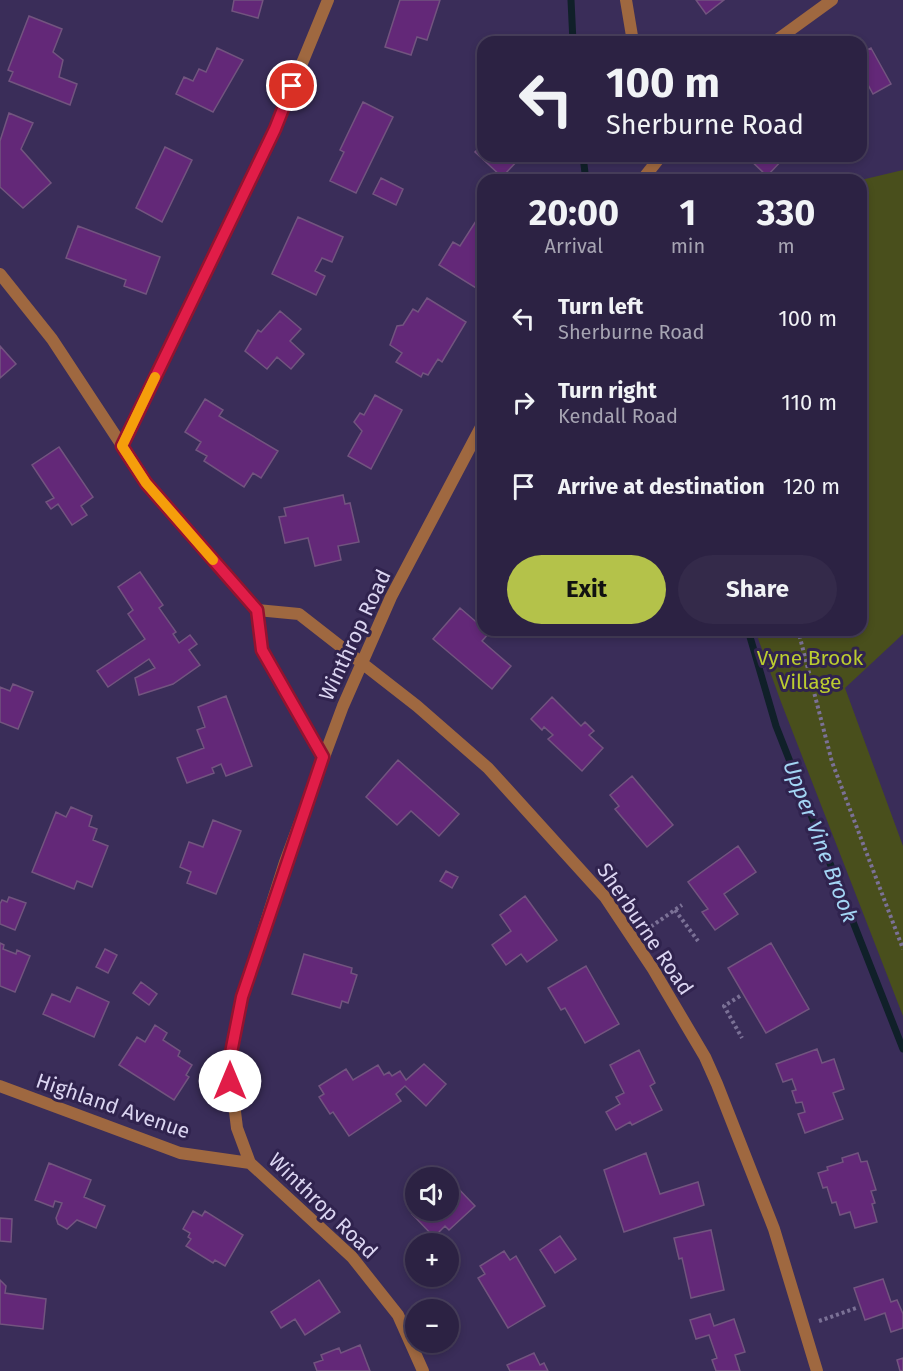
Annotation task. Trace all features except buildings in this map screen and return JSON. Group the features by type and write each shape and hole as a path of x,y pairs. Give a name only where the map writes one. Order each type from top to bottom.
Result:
{"street":[{"path":"122,446 275,129 328,0"},
{"path":"626,0 632,36"},
{"path":"782,36 832,0"},
{"path":"647,174 656,162"},
{"path":"0,274 52,339 146,483 257,610 262,650 323,757"},
{"name":"Winthrop Road","path":"423,1371 398,1315 352,1257 250,1163 237,1128 229,1063 242,997 323,757 392,597 477,434"},
{"name":"Sherburne Road","path":"257,610 298,614 362,663 488,768 590,878 632,937 705,1057 774,1230 818,1371"},
{"name":"Highland Avenue","path":"0,1086 180,1153 250,1163"}],"path":[{"path":"800,636 832,762 903,950"},
{"path":"632,937 682,905"},
{"path":"675,910 698,940"},
{"path":"740,996 724,1006 742,1038"},
{"path":"805,1328 856,1308"}],"green space":[{"name":"Vyne Brook Village","path":"903,170 903,634 845,688 903,846 903,1016 757,636 867,636 867,179"}],"waterway":[{"name":"Upper Vine Brook","path":"571,0 573,36"},
{"name":"Upper Vine Brook","path":"584,162 585,173"},
{"name":"Upper Vine Brook","path":"750,636 776,726 903,1049"}],"slow traffic":[{"path":"155,377 122,446 146,483 213,560"}],"route":[{"path":"230,1081 231,1046 242,997 285,862 323,757 262,650 257,610 146,483 122,446 275,129 292,86"}]}
